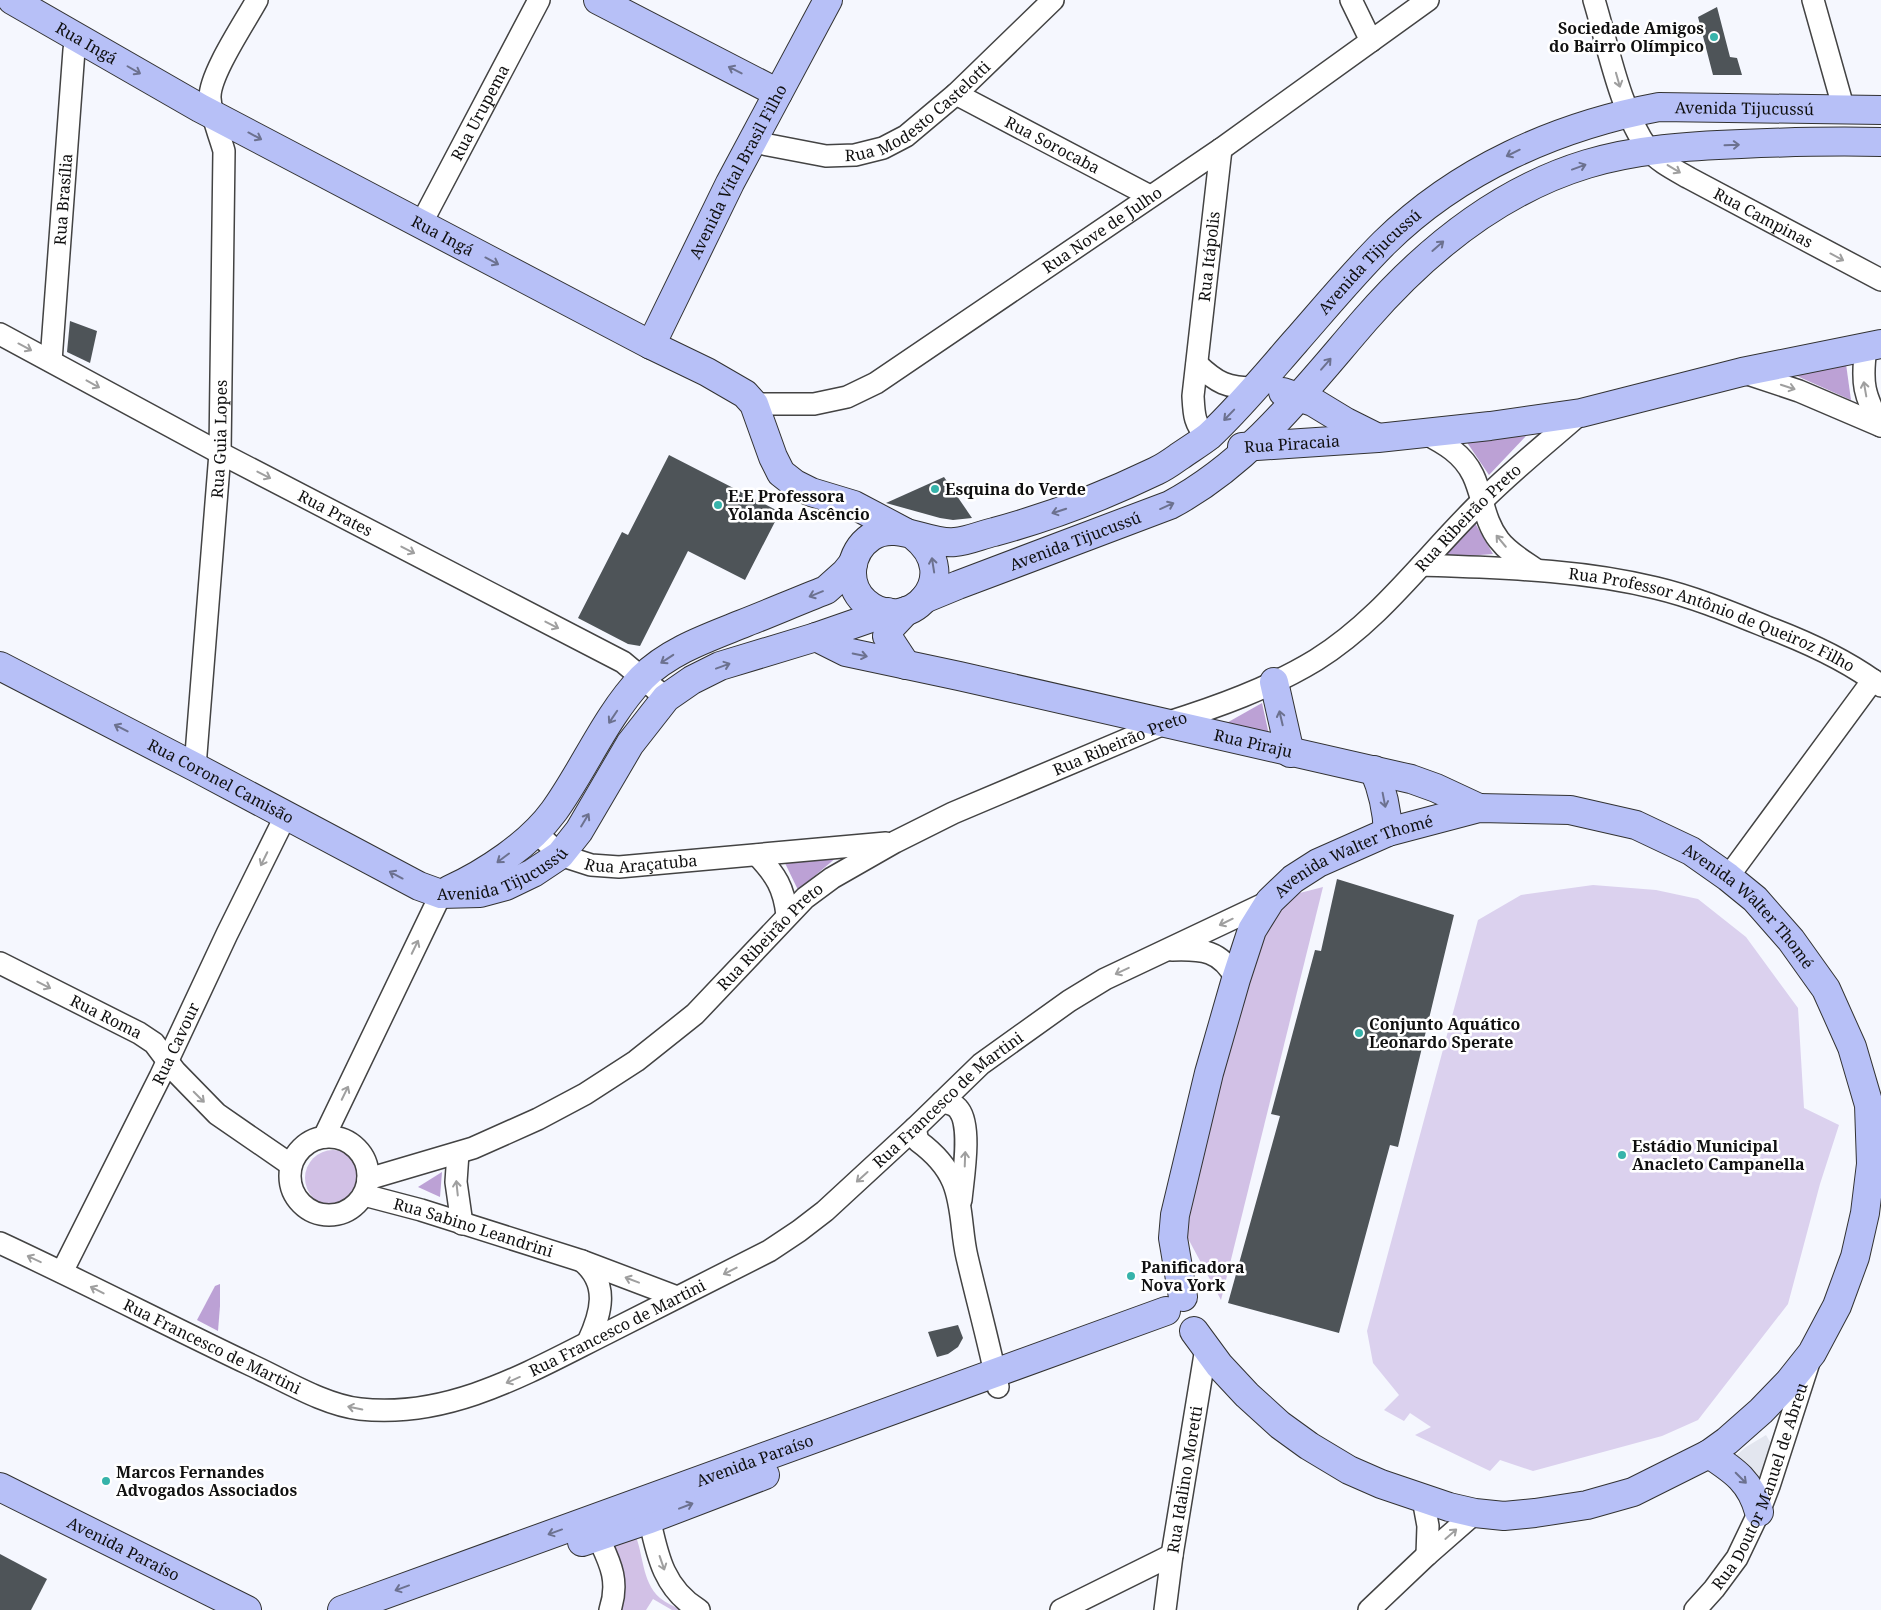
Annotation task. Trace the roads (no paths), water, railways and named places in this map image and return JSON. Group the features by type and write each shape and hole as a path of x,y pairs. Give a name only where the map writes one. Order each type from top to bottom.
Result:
{"street":[{"name":"Rua Ingá","path":"12,0 212,114 651,345 707,372 745,394 754,404"},
{"name":"Rua Guia Lopes","path":"195,767 220,453 224,151 212,114 210,95 218,68 257,0"},
{"name":"Rua Urupema","path":"421,224 539,0"},
{"path":"598,0 778,93"},
{"name":"Avenida Vital Brasil Filho","path":"651,345 730,183 828,0"},
{"name":"Rua Modesto Castelotti","path":"753,142 826,156 855,155 883,148 906,136 956,94 1054,0"},
{"path":"1351,0 1371,41"},
{"name":"Rua Nove de Julho","path":"754,404 814,404 847,397 876,384 1221,148 1428,0"},
{"path":"1594,0 1627,113 1648,150"},
{"path":"1813,0 1844,110"},
{"name":"Rua Brasília","path":"50,361 76,37"},
{"name":"Rua Sorocaba","path":"956,94 1150,196"},
{"name":"Avenida Tijucussú","path":"441,894 466,882 497,862 536,832 554,811 625,698 642,678 655,667 678,652 826,590 845,573 870,537 878,533 896,530 957,542 1009,528 1075,506 1159,470 1207,438 1255,388 1356,272 1386,241 1425,208 1498,161 1527,146 1574,128 1627,113 1659,107 1881,110"},
{"name":"Avenida Tijucussú","path":"441,894 480,893 506,886 533,873 560,855 579,831 630,744 650,716 666,698 692,680 720,666 906,608 1170,505 1189,495 1252,447 1390,292 1416,266 1450,236 1491,208 1523,190 1586,164 1648,150 1821,141 1881,142"},
{"name":"Rua Itápolis","path":"1207,438 1199,429 1194,418 1193,396 1221,148"},
{"name":"Rua Campinas","path":"1648,150 1688,178 1881,280"},
{"name":"Rua Prates","path":"0,334 220,453 623,662 666,698"},
{"path":"1873,346 1863,367 1864,387 1869,404 1881,426"},
{"name":"Rua Ribeirão Preto","path":"366,1188 472,1148 538,1119 585,1094 636,1061 694,1014 816,888 895,842 953,813 1166,723 1202,712 1274,682 1316,660 1355,632 1422,565 1481,501 1581,413 1742,372 1873,346"},
{"path":"1197,364 1223,385 1237,388 1255,388"},
{"path":"1742,372 1799,391 1881,426"},
{"name":"Rua Piracaia","path":"1255,388 1267,388 1299,396 1378,438"},
{"path":"754,404 773,457 781,473 794,484 811,492 854,505 869,512 910,534 928,549 934,567 934,582 906,608 890,628 888,636 906,665"},
{"name":"Rua Piracaia","path":"1207,438 1230,446 1252,447 1378,438 1581,413"},
{"path":"1424,433 1444,444 1464,460 1474,476 1481,501"},
{"path":"836,500 854,516 858,528 857,555 853,580 859,595 873,608 906,608"},
{"name":"Rua Professor Antônio de Queiroz Filho","path":"1481,501 1488,521 1498,540 1535,569"},
{"name":"Rua Professor Antônio de Queiroz Filho","path":"1422,565 1535,569 1608,578 1656,588 1703,601 1790,635 1832,654 1877,683"},
{"name":"Rua Piraju","path":"816,637 846,652 1410,779 1436,788 1479,808"},
{"name":"Rua Coronel Camisão","path":"0,666 286,815 398,877 441,894"},
{"path":"1274,682 1290,753"},
{"path":"1728,876 1877,683"},
{"path":"1374,770 1382,790 1388,832"},
{"name":"Avenida Walter Thomé","path":"1479,808 1570,810 1636,825 1690,852 1728,876 1754,899 1791,940 1826,989 1852,1047 1869,1105 1871,1164 1865,1213 1855,1257 1837,1306 1812,1353 1789,1382 1761,1411 1709,1454 1633,1492 1588,1505 1504,1516 1475,1513 1422,1499 1381,1484 1350,1470 1309,1446 1280,1424 1247,1395 1184,1323 1173,1238 1175,1215 1209,1074 1236,979 1252,930 1270,901 1293,879 1318,863 1388,832 1479,808"},
{"name":"Rua Cavour","path":"62,1272 168,1060 227,934 286,815"},
{"name":"Rua Araçatuba","path":"536,832 560,855 592,865 620,867 895,842"},
{"path":"757,855 770,868 779,883 785,897 787,916"},
{"path":"324,1137 441,894"},
{"name":"Rua Francesco de Martini","path":"0,1243 325,1400 358,1409 391,1411 464,1399 515,1380 769,1251 825,1211 981,1064 1069,1000 1105,979 1270,901"},
{"name":"Rua Francesco de Martini","path":"1167,950 1196,949 1215,954 1225,962 1236,979"},
{"name":"Rua Roma","path":"0,963 154,1043 184,1081 216,1114 291,1165"},
{"path":"942,1102 958,1108 966,1124 965,1165 960,1207"},
{"path":"915,1128 918,1141 937,1157 953,1181 960,1207 966,1254 997,1380"},
{"path":"324,1137 338,1138 351,1143 361,1153 367,1166 366,1188 355,1206 342,1213 328,1216 314,1213 302,1206 294,1194 289,1181 291,1165 298,1152 309,1142 324,1137"},
{"path":"458,1152 456,1182 462,1224"},
{"name":"Rua Sabino Leandrini","path":"366,1188 421,1210 582,1262 677,1297"},
{"path":"582,1262 592,1270 597,1282 600,1298 598,1322 588,1342"},
{"name":"Avenida Paraíso","path":"342,1610 647,1509 997,1380 1184,1323"},
{"name":"Rua Idalino Moretti","path":"1165,1610 1172,1555 1184,1323"},
{"name":"Rua Doutor Manuel de Abreu","path":"1695,1610 1714,1589 1737,1558 1759,1512 1812,1353"},
{"path":"1709,1454 1737,1473 1747,1483 1759,1512"},
{"name":"Avenida Paraíso","path":"0,1487 210,1605"},
{"path":"1422,1499 1428,1526 1429,1542 1427,1555"},
{"name":"Avenida Paraíso","path":"0,1506 210,1605 247,1610"},
{"path":"647,1509 662,1566 672,1586 688,1603 699,1610"},
{"path":"1369,1610 1475,1513"},
{"path":"594,1527 606,1551 613,1576 614,1598 610,1610"},
{"name":"Avenida Paraíso","path":"392,1610 594,1527"},
{"path":"1061,1610 1172,1555"}],"place":[{"name":"Sociedade Amigos do Bairro Olímpico","path":"1714,37"},
{"name":"Esquina do Verde","path":"935,489"},
{"name":"E.E Professora Yolanda Ascêncio","path":"718,505"},
{"name":"Conjunto Aquático Leonardo Sperate","path":"1359,1033"},
{"name":"Estádio Municipal Anacleto Campanella","path":"1622,1155"},
{"name":"Panificadora Nova York","path":"1131,1276"},
{"name":"Marcos Fernandes Advogados Associados","path":"106,1481"}]}
